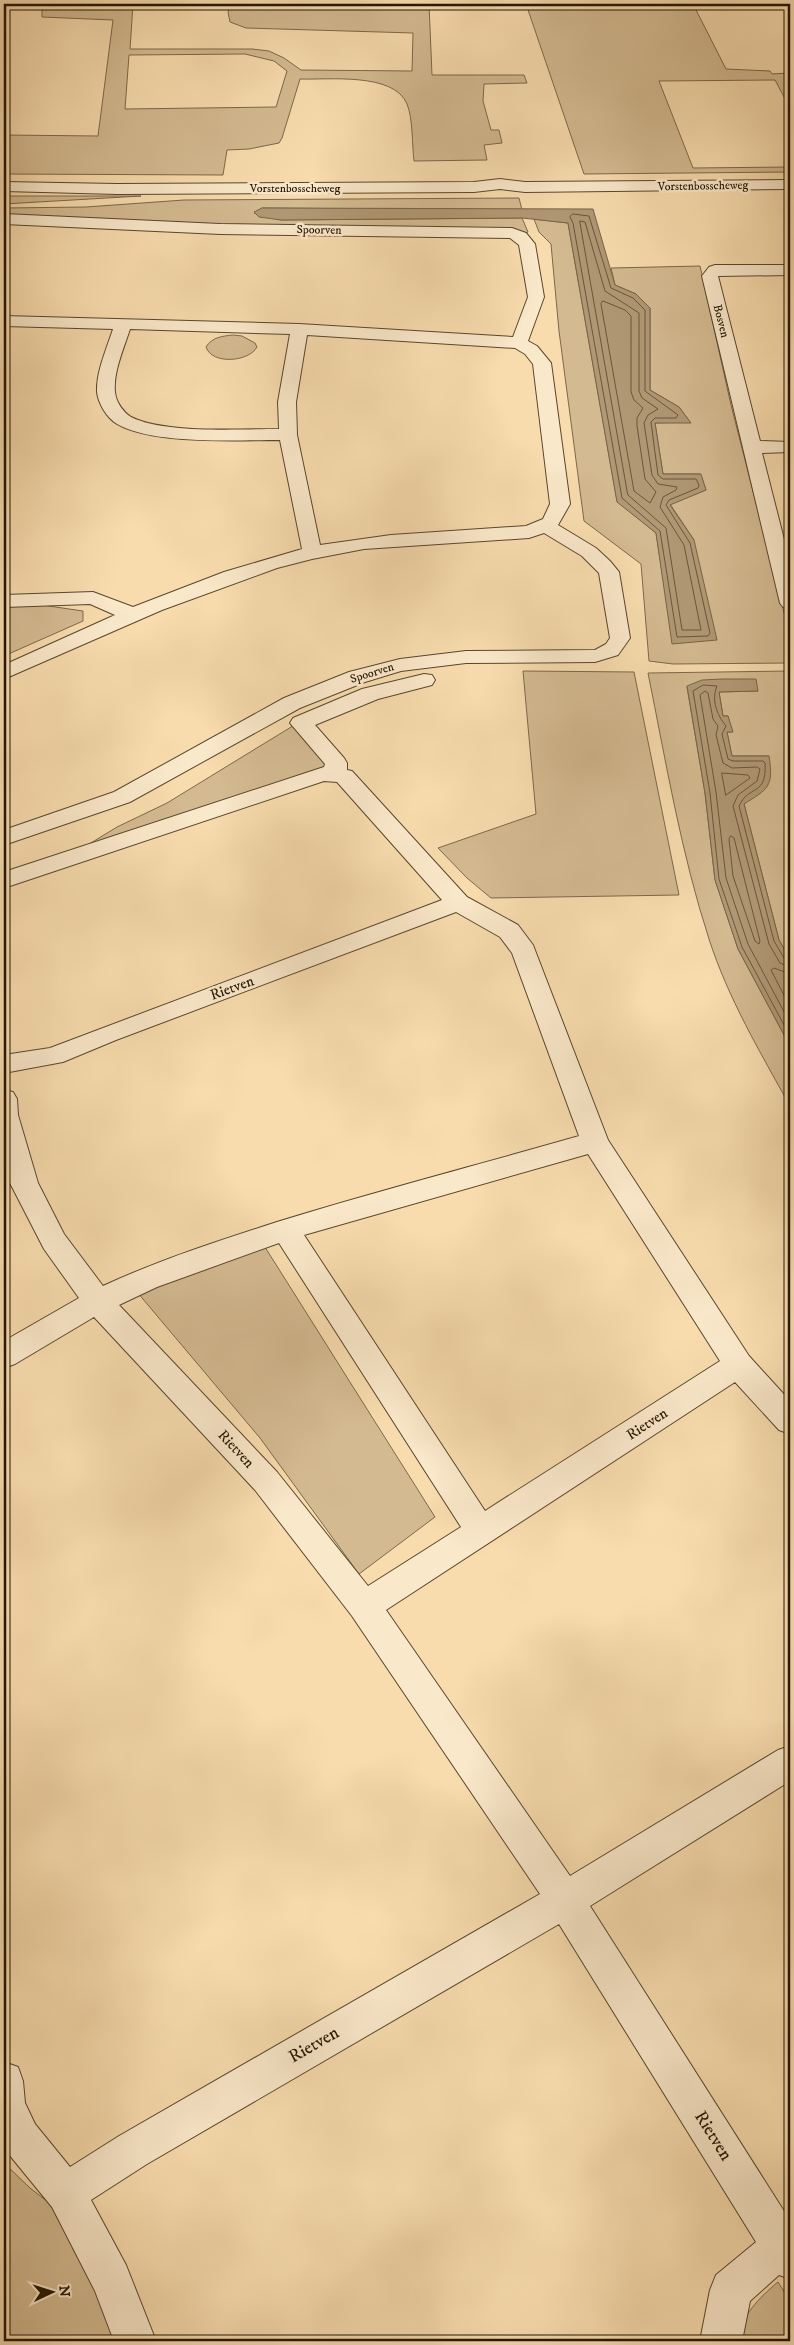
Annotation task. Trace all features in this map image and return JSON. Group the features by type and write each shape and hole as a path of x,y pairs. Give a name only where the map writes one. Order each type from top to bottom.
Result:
{"street":[{"name":"Vorstenbosscheweg","path":"4,187 117,189 474,188 500,191 573,182 790,185"},
{"name":"Vorstenbosscheweg","path":"4,194 117,189"},
{"name":"Spoorven","path":"4,219 220,229 512,233 520,236 527,244 536,297 519,343"},
{"name":"Bosven","path":"790,270 715,270 710,276 790,603"},
{"path":"4,321 299,329 519,343 532,350 542,363 560,504 555,518 545,526 529,532 387,541 312,552 258,567 190,590 4,673"},
{"path":"123,324 106,390 109,406 124,420 142,427 171,431 288,435"},
{"path":"299,329 287,402 288,435 312,552"},
{"path":"751,448 790,448"},
{"name":"Spoorven","path":"4,838 122,797 292,703 357,677 400,665 466,657 595,656 612,650 618,644 620,638 610,572 580,547 545,526"},
{"path":"4,601 92,598 133,614"},
{"path":"335,773 336,763 302,723 370,694 424,680"},
{"path":"4,880 322,774 335,773 344,776 351,781 458,904 509,931 524,951 595,1142 738,1365 790,1420"},
{"name":"Rietven","path":"4,1064 54,1056 117,1030 458,904"},
{"name":"Rietven","path":"4,1099 5,1115 24,1183 54,1241 98,1302 266,1481 364,1606 565,1900 787,2248 731,2290 721,2341"},
{"path":"4,1356 49,1328 147,1279 286,1230 595,1142"},
{"path":"286,1230 481,1532"},
{"name":"Rietven","path":"364,1606 738,1365"},
{"name":"Rietven","path":"66,2193 134,2150 565,1900 790,1762"},
{"path":"4,2081 6,2105 21,2138 66,2193 111,2280 136,2341"}],"shaded area":[{"path":"42,4 133,4 130,49 252,49 269,51 284,58 301,70 412,71 413,33 246,28 230,22 228,12 231,4 429,4 432,75 524,75 527,83 484,84 483,101 491,130 499,130 502,143 484,145 487,160 414,161 409,110 400,94 389,87 375,82 343,79 300,79 279,143 249,149 227,150 223,175 4,174 4,135 98,136 113,20 42,17","holes":["245,54 274,61 287,71 276,107 125,109 129,55"]},
{"path":"526,4 693,4 726,69 770,71 772,74 789,73 790,108 775,80 659,81 693,168 790,167 790,172 584,174"},
{"path":"141,196 4,204 4,197"},
{"path":"519,198 522,210 262,208 254,213 281,220 522,218 528,232 524,234 4,217 4,208 86,207 184,200"},
{"path":"534,219 568,223 617,501 656,533 673,644 694,540 670,504 706,490 700,474 663,474 655,423 690,422 679,407 650,390 650,308 636,294 615,285 611,268 700,266 731,405 790,636 790,663 673,664 649,661 641,564 584,521 559,331 551,244 539,232"},
{"path":"233,335 242,336 255,343 257,347 246,356 223,359 215,357 206,347 215,339"},
{"path":"42,605 83,611 83,621 4,656 4,607"},
{"path":"523,671 634,672 679,895 491,898 467,878 438,848 536,814"},
{"path":"790,671 790,959 779,940 744,804 769,756 732,756 727,732 732,732 728,716 723,716 719,692 758,691 723,680 706,681 687,687 705,793 715,880 738,949 790,1046 790,1106 735,1004 709,939 682,841 648,673"},
{"path":"296,724 331,768 81,849 117,827 167,803"},
{"path":"263,1244 435,1517 359,1574 260,1438 137,1292"},
{"path":"4,2163 30,2188 57,2209 79,2244 117,2341 4,2341"},
{"path":"778,2282 790,2301 790,2341 739,2341 740,2332 747,2315 764,2294"}],"water":[{"path":"262,208 593,209 615,285 636,294 650,308 650,390 679,407 691,423 655,423 663,474 701,474 706,490 670,505 694,540 717,640 672,644 656,533 617,502 568,223 522,218 281,220 259,217 254,212"},
{"path":"756,679 758,691 719,692 723,716 728,716 733,732 727,732 732,756 769,756 770,781 759,795 744,804 779,940 790,959 790,1046 738,949 715,880 705,793 687,686 702,680"}]}
